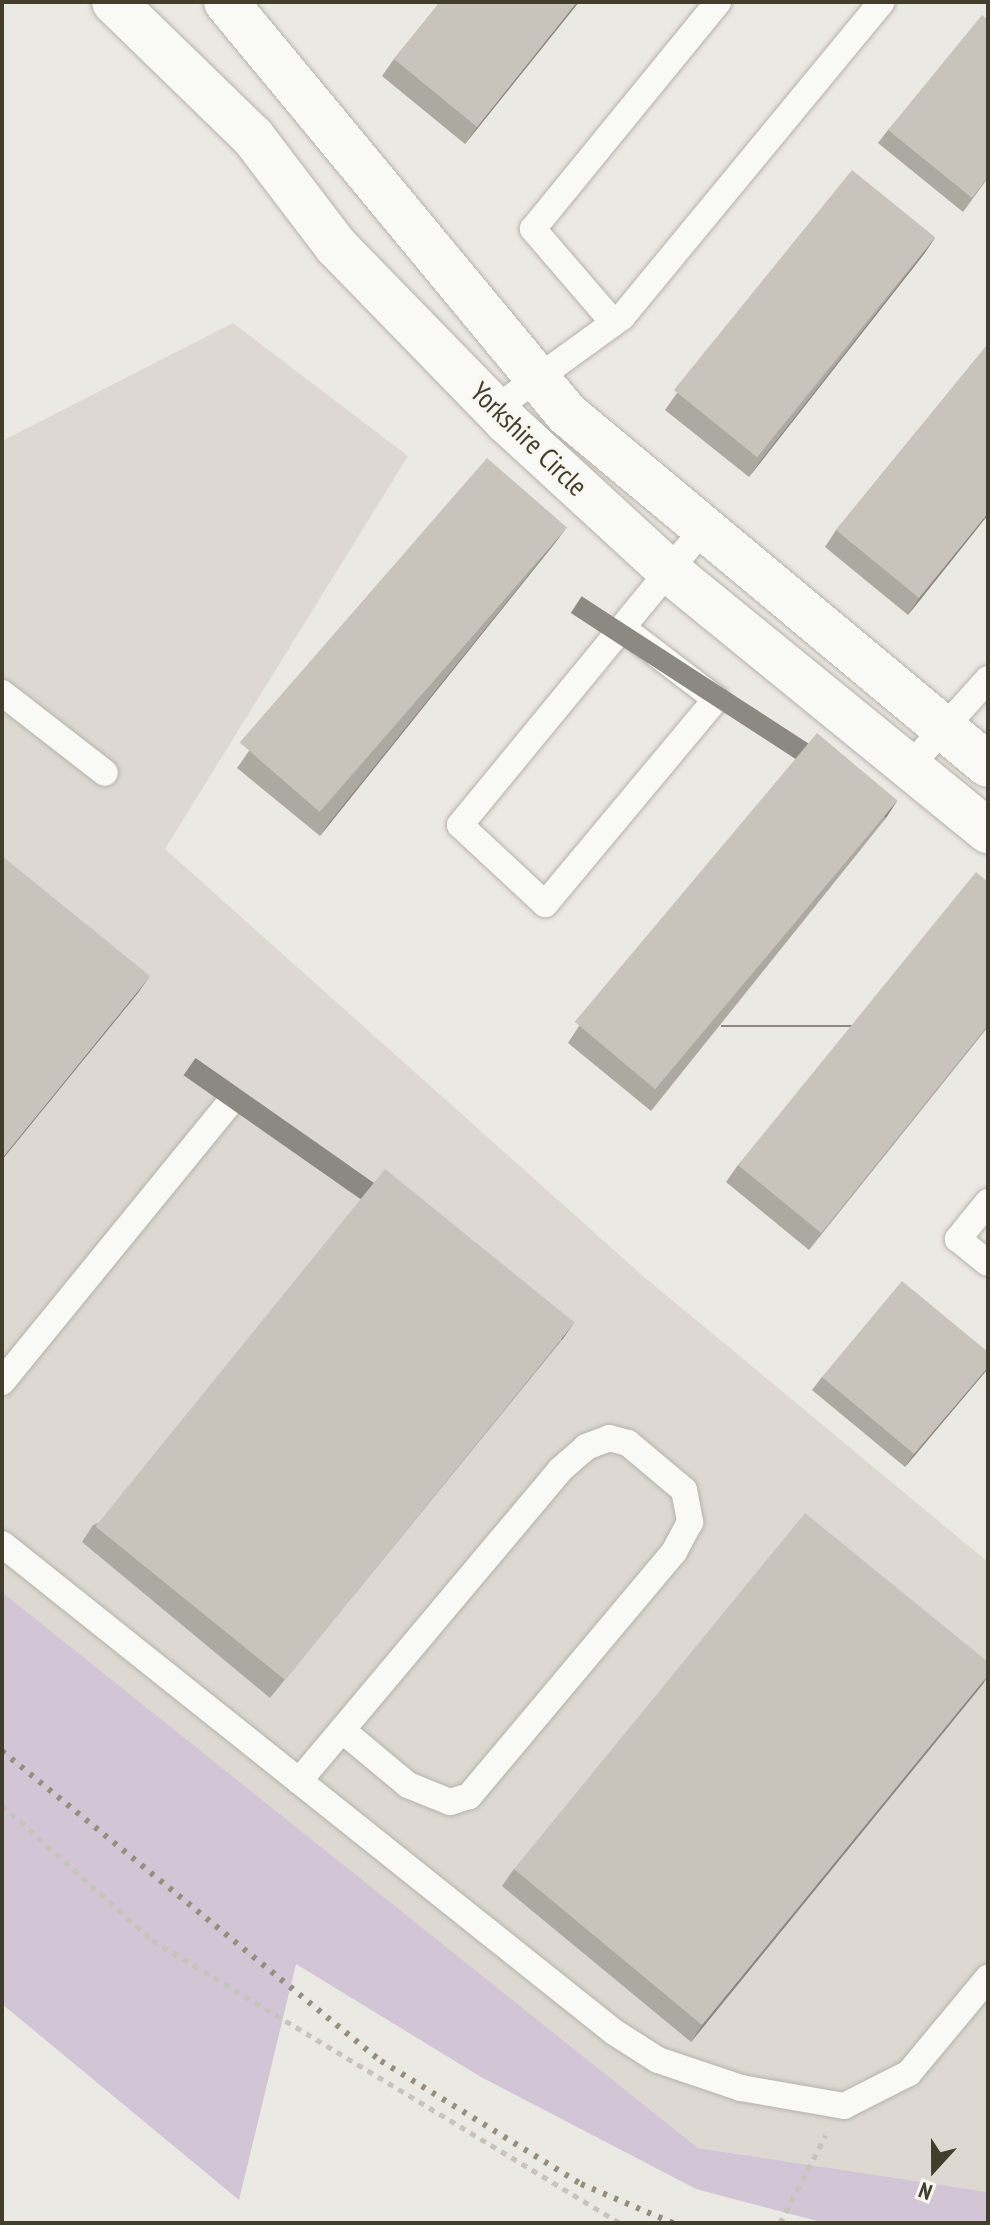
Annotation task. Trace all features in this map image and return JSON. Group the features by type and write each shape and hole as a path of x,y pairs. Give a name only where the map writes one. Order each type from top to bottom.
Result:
{"street":[{"name":"Yorkshire Circle","path":"114,2 253,137 336,246 495,409 669,571 988,831"},
{"name":"Yorkshire Circle","path":"226,2 532,378 701,532 988,765"}],"lane":[{"path":"613,322 533,229 718,2"},
{"path":"495,409 532,378 613,322 882,2"},
{"path":"624,629 716,699 545,904 460,825 701,532"},
{"path":"910,766 988,679"},
{"path":"2,693 105,773"},
{"path":"2,1382 228,1105"},
{"path":"988,1202 958,1239 988,1263"},
{"path":"299,1781 342,1730 586,1447 609,1438 628,1443 684,1490 690,1522 674,1552 469,1796 450,1802 408,1785 342,1730"},
{"path":"2,1544 299,1781 658,2060 741,2088 844,2106 909,2073 988,1978"}],"path":[{"path":"2,1805 152,1940 620,2223"},
{"path":"780,2223 844,2106"}],"shaded area":[{"path":"233,323 408,456 165,849 643,1276 988,1562 988,2192 698,2148 2,1592 2,441"},
{"path":"2,1592 698,2148 988,2192 988,2223 825,2223 696,2189 481,2077 296,1964 239,2200 2,2004"}],"building":[{"path":"440,2 577,2 477,127 394,59"},
{"path":"982,15 988,20 988,177 972,198 888,130"},
{"path":"852,170 935,237 757,457 674,390"},
{"path":"988,344 988,513 919,598 836,530"},
{"path":"487,458 567,528 320,812 240,743"},
{"path":"817,733 897,800 655,1089 575,1022"},
{"path":"2,856 150,976 2,1158"},
{"path":"976,872 988,882 988,1025 821,1233 738,1165"},
{"path":"385,1169 575,1323 285,1680 96,1526"},
{"path":"902,1281 988,1352 988,1367 914,1454 822,1377"},
{"path":"805,1513 988,1662 988,1675 702,2025 514,1869"}],"railway":[{"path":"2,1751 381,2061 581,2184 673,2223"}]}
